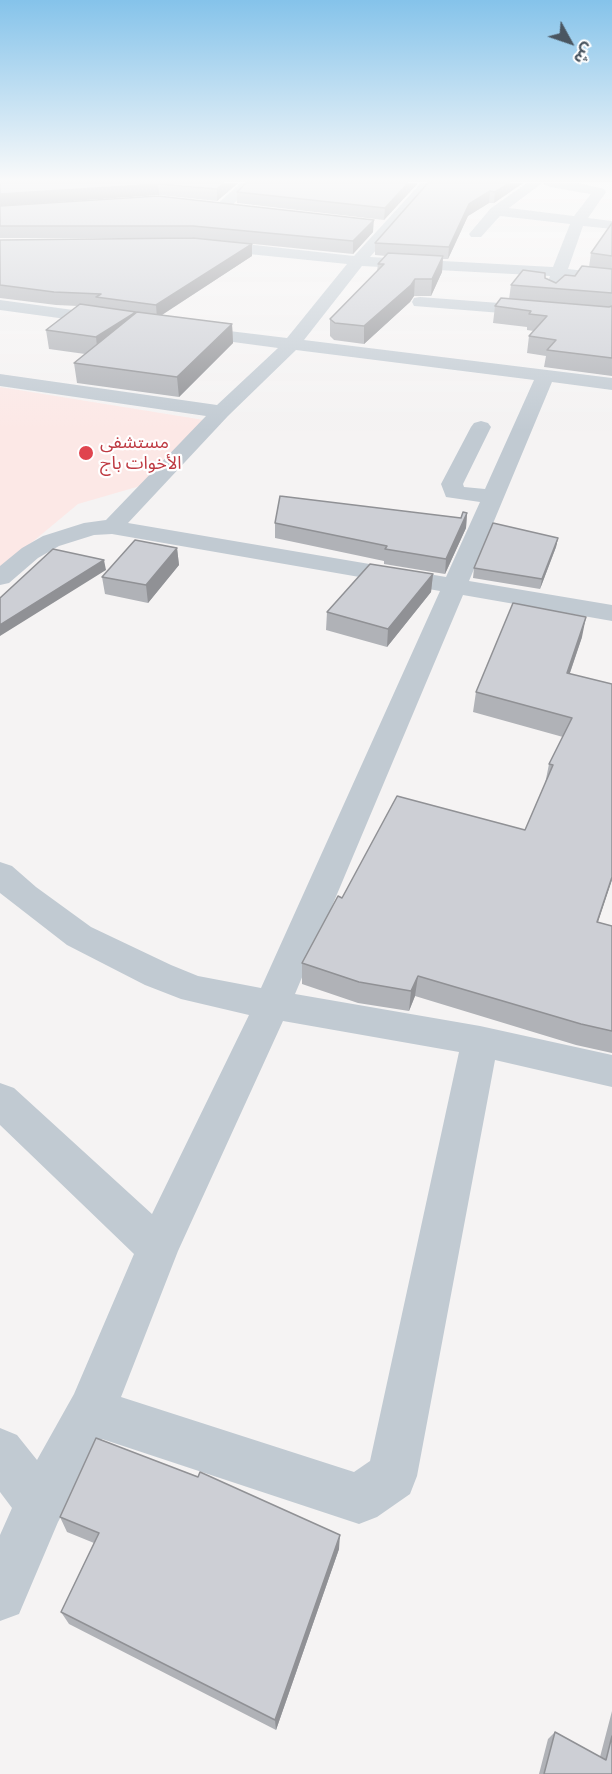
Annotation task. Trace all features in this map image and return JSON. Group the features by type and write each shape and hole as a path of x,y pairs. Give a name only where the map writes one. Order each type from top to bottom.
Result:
{"street":[{"path":"112,527 221,412 292,344 354,266"},
{"path":"466,266 557,272 612,279"},
{"path":"420,302 551,312 560,266"},
{"path":"0,305 129,323"},
{"path":"175,329 612,384"},
{"path":"0,1595 40,1504 91,1411 158,1248 272,1005 545,377"},
{"path":"0,380 221,412"},
{"path":"481,427 452,484 454,492 492,497"},
{"path":"0,578 30,553 51,541 73,533 112,527 612,613"},
{"path":"0,874 24,896 79,936 158,975 194,989 480,1041 612,1071"},
{"path":"91,1411 359,1499 392,1476 480,1041"},
{"path":"0,1100 158,1248"},
{"path":"0,1452 40,1504"}],"shaded area":[{"name":"مستشفى الأخوات باج","path":"0,387 204,420 140,486 78,504 0,569"}],"building":[{"path":"0,266 218,266 156,305 96,297 101,294 54,292 0,285"},
{"path":"382,266 438,266 432,279 415,279 364,326 335,323 330,319"},
{"path":"582,266 612,269 612,293 511,285 523,270 545,273 545,278 556,283 565,275 575,276"},
{"path":"501,298 612,306 612,358 547,350 556,340 529,336 547,316 529,314 531,311 495,306"},
{"path":"80,304 136,312 96,337 46,330"},
{"path":"137,312 232,324 177,377 74,363"},
{"path":"280,496 461,518 463,512 467,513 446,559 385,549 387,546 275,523"},
{"path":"493,523 558,538 542,579 474,568"},
{"path":"135,540 177,548 146,585 102,577"},
{"path":"53,549 104,560 0,625 0,598"},
{"path":"370,564 433,574 388,629 327,612"},
{"path":"513,603 586,617 567,673 612,684 612,877 597,922 612,926 612,1031 418,976 411,991 359,982 302,963 338,896 342,898 397,796 525,830 553,765 549,764 572,718 476,692"},
{"path":"96,1438 198,1477 200,1472 340,1535 275,1720 61,1612 99,1533 60,1517"},
{"path":"555,1732 606,1760 612,1736 612,1774 544,1774"}],"place":[{"name":"مستشفى الأخوات باج","path":"86,453"}]}
